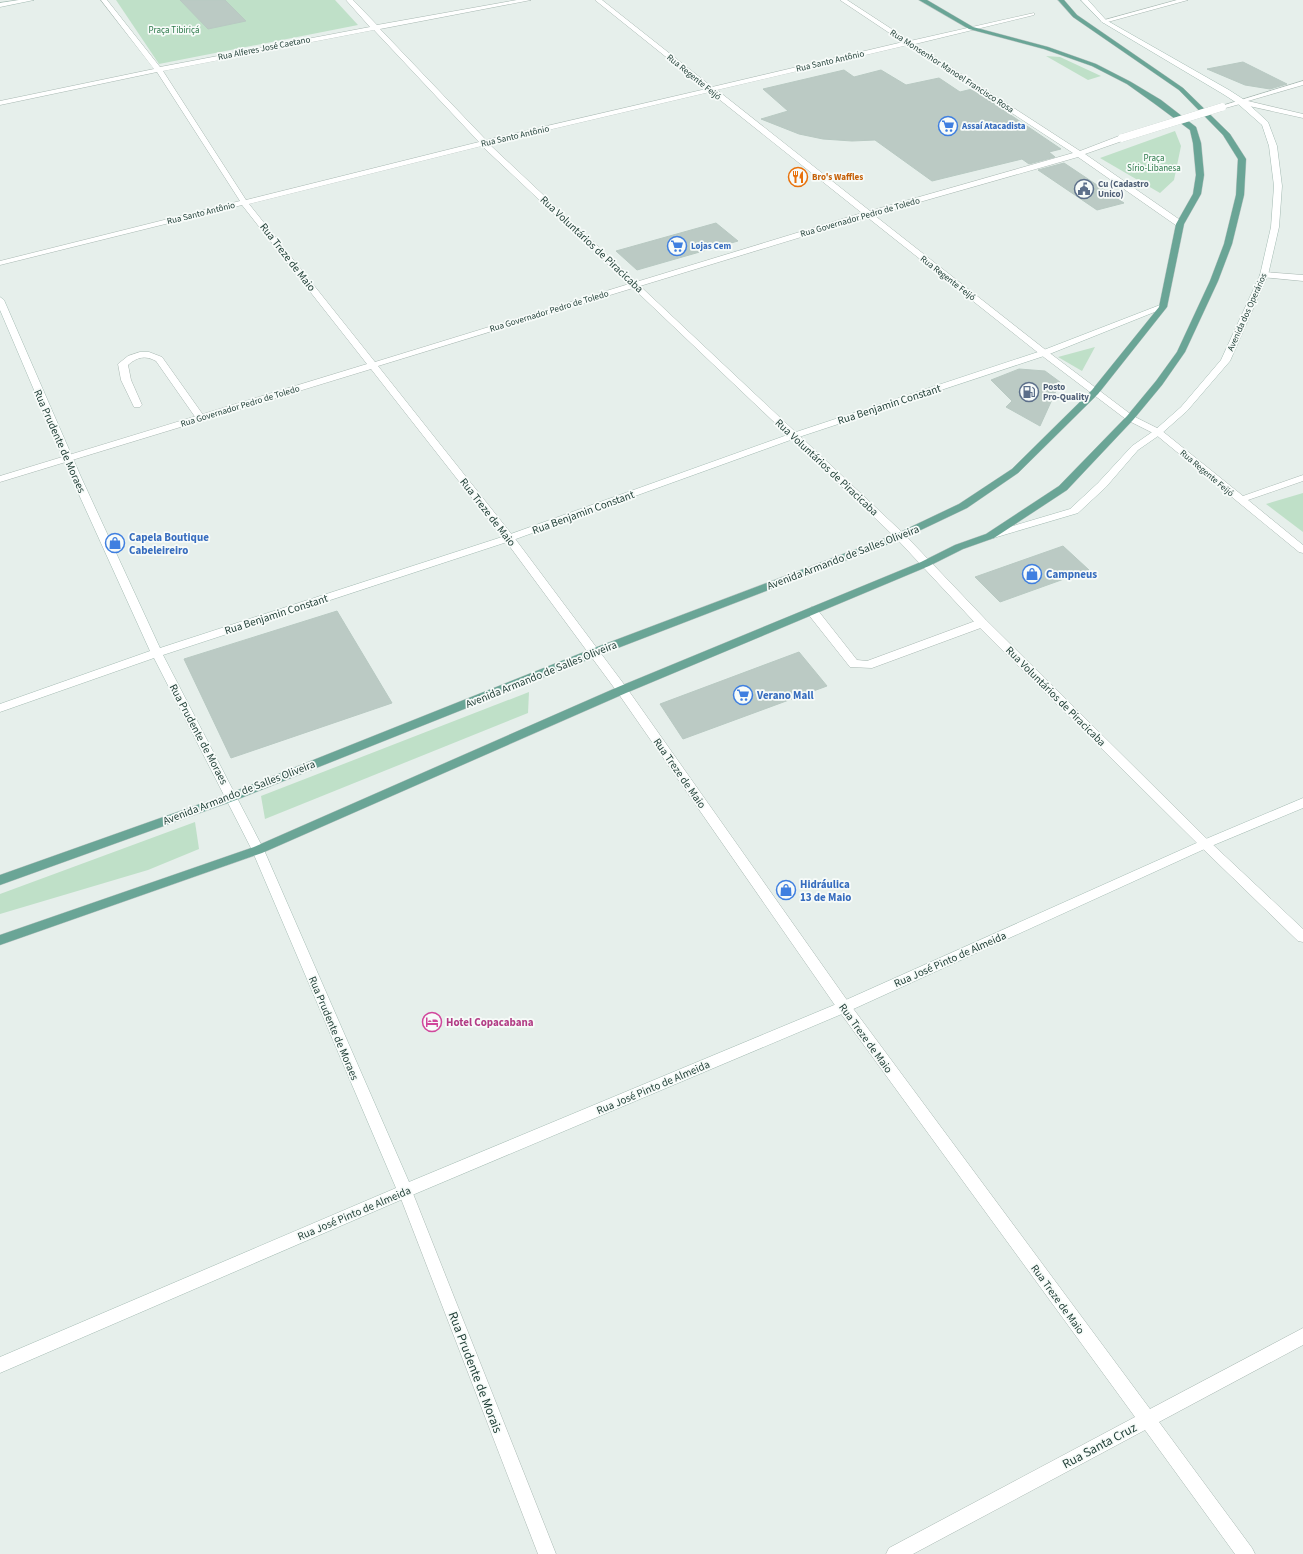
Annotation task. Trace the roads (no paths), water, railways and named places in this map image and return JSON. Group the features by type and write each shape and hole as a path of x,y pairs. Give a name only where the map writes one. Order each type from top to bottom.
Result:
{"main road":[{"name":"Avenida Armando de Salles Oliveira","path":"0,880 232,797 592,653 900,536 963,506 1015,471 1094,392 1163,307 1180,224 1197,194 1200,175 1197,143 1193,129 1158,102 1129,83 1094,65 1046,48 971,28 922,0"},
{"path":"0,940 258,850 622,690 925,564 958,547 990,536 1064,488 1130,418 1159,383 1181,352 1214,282 1228,244 1240,195 1242,159 1226,134 1181,89 1075,16 1061,0"}],"street":[{"path":"0,5 30,0"},
{"name":"Rua Treze de Maio","path":"104,0 158,69 244,202 509,538 592,653 622,690 844,1007 1146,1420 1246,1554"},
{"name":"Rua Voluntários de Piracicaba","path":"349,0 484,143 900,536 982,623 1205,844 1303,937"},
{"name":"Rua Alferes José Caetano","path":"0,103 158,69 373,27 528,0"},
{"name":"Rua Regente Feijó","path":"598,0 1044,353 1130,418 1158,432 1303,550"},
{"name":"Rua Monsenhor Manoel Francisco Rosa","path":"843,0 1079,154 1180,224"},
{"name":"Avenida dos Operários","path":"990,536 1074,511 1102,485 1135,448 1158,432 1184,409 1225,361 1264,275 1275,227 1278,186 1273,146 1264,124 1240,101 1104,21 1084,0"},
{"path":"1104,21 1185,0"},
{"name":"Rua Santo Antônio","path":"0,263 484,143 1032,14"},
{"name":"Rua Governador Pedro de Toledo","path":"0,478 201,419 373,364 868,214 1079,154 1122,138 1222,106 1303,83"},
{"path":"1240,101 1303,116"},
{"path":"1264,275 1303,278"},
{"name":"Rua Prudente de Moraes","path":"0,300 3,315 67,459 157,653 258,850 404,1191"},
{"name":"Rua Benjamin Constant","path":"0,708 157,653 509,538 793,436 1044,353 1163,307"},
{"path":"138,404 126,380 123,364 130,357 142,353 152,355 158,359 201,419"},
{"path":"1240,500 1303,478"},
{"path":"812,611 854,664 868,665 982,623"},
{"name":"Rua José Pinto de Almeida","path":"0,1365 404,1191 844,1007 1205,844 1303,803"},
{"name":"Rua Prudente de Morais","path":"404,1191 547,1554"},
{"name":"Rua Santa Cruz","path":"895,1554 1303,1336"}],"place":[{"name":"Assaí Atacadista","path":"948,126"},
{"name":"Bro's Waffles","path":"798,177"},
{"name":"Cu (Cadastro Unico)","path":"1084,189"},
{"name":"Lojas Cem","path":"677,246"},
{"name":"Posto Pro-Quality","path":"1029,392"},
{"name":"Capela Boutique Cabeleireiro","path":"115,543"},
{"name":"Campneus","path":"1032,574"},
{"name":"Verano Mall","path":"743,695"},
{"name":"Hidráulica 13 de Maio","path":"786,890"},
{"name":"Hotel Copacabana","path":"432,1022"}],"park label":[{"name":"Praça Tibiriçá","path":"174,30"},
{"name":"Praça Sírio-Libanesa","path":"1154,164"}]}
